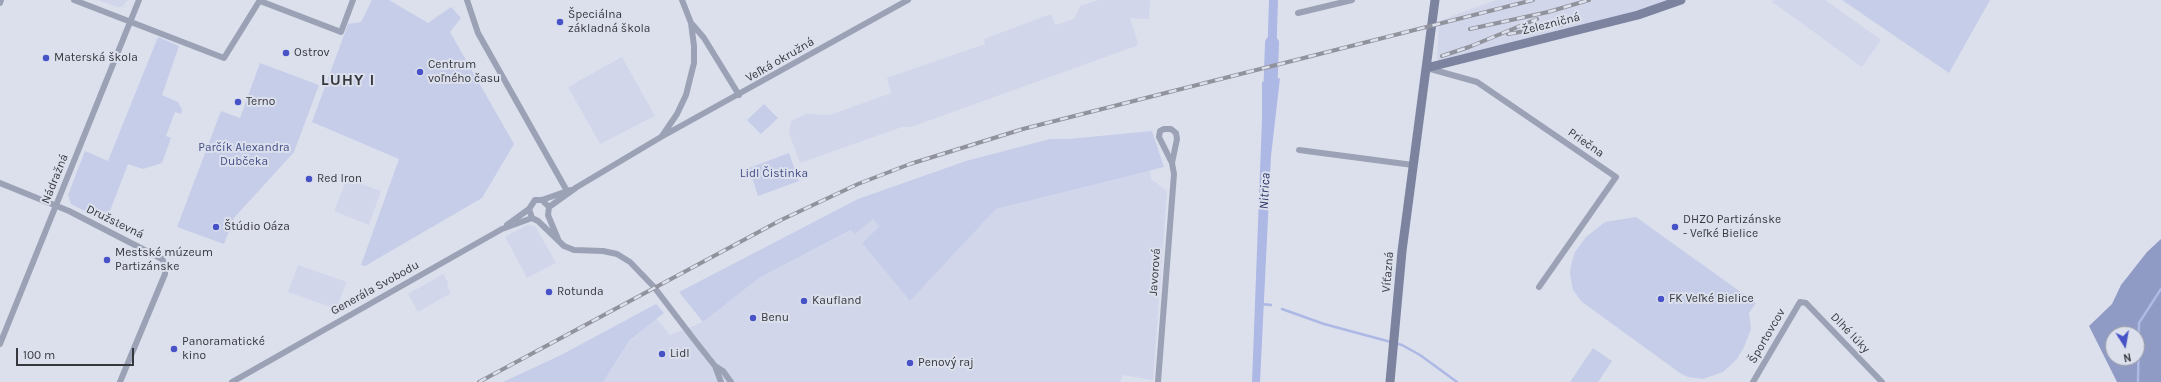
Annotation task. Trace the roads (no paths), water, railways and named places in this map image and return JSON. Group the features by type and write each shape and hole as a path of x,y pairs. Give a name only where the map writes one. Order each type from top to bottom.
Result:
{"main road":[{"name":"Víťazná","path":"1390,382 1402,251 1435,0"},
{"name":"Železničná","path":"1426,68 1638,15 1681,0"}],"street":[{"path":"74,0 224,58 260,0 341,32 353,0"},
{"name":"Nádražná","path":"0,344 139,0"},
{"path":"467,0 478,33 567,191"},
{"path":"560,244 548,215 549,207 577,187 661,138 677,114 692,77 694,46 691,23 682,0"},
{"name":"Veľká okružná","path":"661,138 739,96 908,0"},
{"path":"1298,13 1352,0"},
{"path":"691,23 704,38 739,96"},
{"name":"Priečna","path":"1426,68 1477,82 1616,177 1540,287"},
{"name":"Javorová","path":"1158,382 1174,174 1172,163 1159,137 1160,131 1164,129 1170,129 1176,133 1177,139 1172,163"},
{"path":"1299,150 1413,165"},
{"name":"Družstevná","path":"0,183 56,206 159,256 165,264 164,276 120,382"},
{"path":"502,229 528,208 532,202 542,200 577,187"},
{"path":"542,200 549,207"},
{"path":"528,208 535,219 560,244 568,248 617,254 630,262 654,287 715,366 721,382"},
{"path":"535,219 544,220 548,215"},
{"name":"Generála Svobodu","path":"232,382 502,229 535,219"},
{"name":"Športovcov","path":"1753,382 1800,302"},
{"name":"Dlhé lúky","path":"1800,302 1806,303 1882,382"},
{"path":"715,366 723,371 731,382"}],"water":[{"path":"1269,0 1278,0 1276,61 1267,63"},
{"path":"1280,78 1271,156 1260,382 1252,382 1262,119 1262,82"}],"waterway":[{"name":"Nitrica","path":"1270,98 1272,43"},
{"path":"2138,382 2139,323 2161,289"},
{"path":"1261,304 1271,305"},
{"path":"1282,309 1324,324 1402,345 1420,355 1457,382"}],"railway":[{"path":"479,382 781,220 858,184 910,164 1023,129 1533,0"},
{"path":"1470,29 1548,12 1589,0"},
{"path":"1442,56 1469,47 1537,19"},
{"path":"1508,34 1561,25"}],"place":[{"name":"Špeciálna základná škola","path":"560,22"},
{"name":"Ostrov","path":"286,53"},
{"name":"Materská škola","path":"46,58"},
{"name":"Centrum voľného času","path":"420,72"},
{"name":"Terno","path":"238,102"},
{"name":"Red Iron","path":"309,179"},
{"name":"Štúdio Oáza","path":"216,227"},
{"name":"DHZO Partizánske - Veľké Bielice","path":"1675,227"},
{"name":"Mestské múzeum Partizánske","path":"107,260"},
{"name":"Rotunda","path":"549,292"},
{"name":"FK Veľké Bielice","path":"1661,299"},
{"name":"Kaufland","path":"804,301"},
{"name":"Benu","path":"753,318"},
{"name":"Panoramatické kino","path":"174,349"},
{"name":"Lidl","path":"662,354"},
{"name":"Penový raj","path":"910,363"}],"district":[{"name":"LUHY I","path":"348,80"}],"park label":[{"name":"Parčík Alexandra Dubčeka","path":"244,155"},
{"name":"Lidl Čistinka","path":"774,174"}]}
